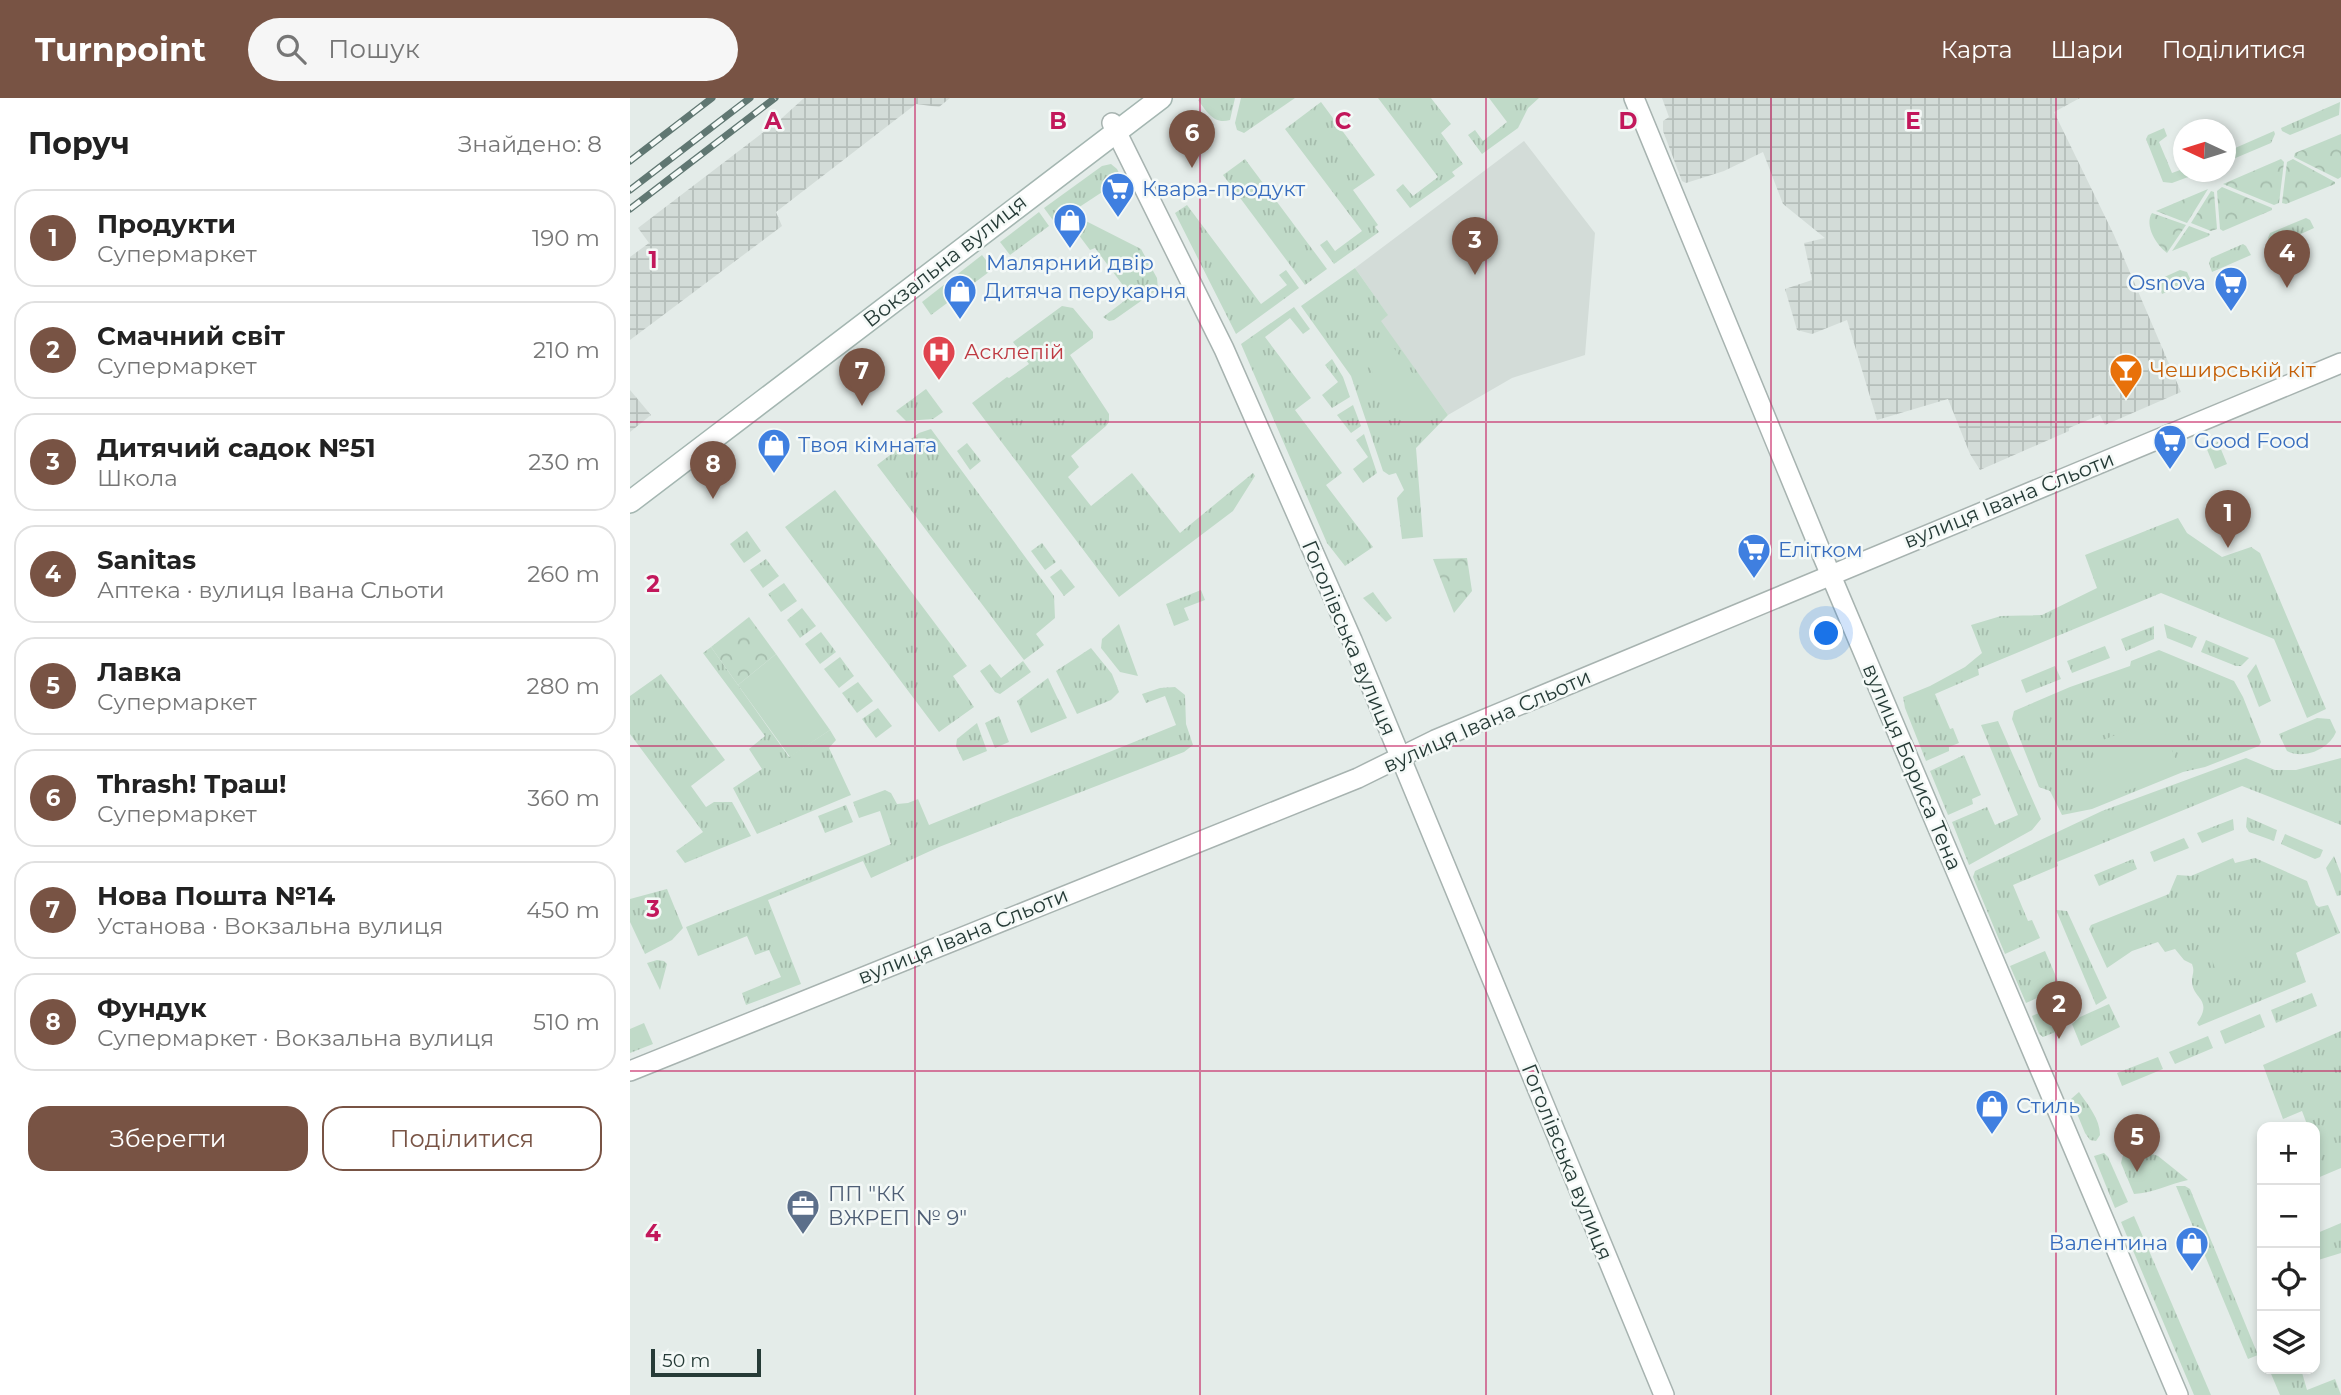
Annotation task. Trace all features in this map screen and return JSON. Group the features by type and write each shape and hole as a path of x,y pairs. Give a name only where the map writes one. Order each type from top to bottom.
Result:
{"main road":[{"name":"Вокзальна вулиця","path":"630,502 1114,128 1146,98"},
{"name":"Вокзальна вулиця","path":"630,489 1114,128 1161,98"}],"street":[{"name":"вулиця Бориса Тена","path":"1634,98 1831,574 2178,1395"},
{"name":"Гоголівська вулиця","path":"1114,128 1224,349 1352,640 1664,1395"},
{"name":"вулиця Івана Сльоти","path":"630,1071 1320,793 1400,759 1435,740 2341,363"}],"shaded area":[{"path":"804,98 950,98 939,107 916,104 776,212 782,226 630,340 630,257 649,243 638,228 782,118"},
{"path":"1662,98 2080,98 2054,112 2114,235 2181,392 2105,425 2100,415 1980,470 1970,454 1948,399 1877,420 1847,320 1812,334 1797,330 1785,289 1812,280 1804,243 1825,238 1783,204 1763,152 1724,171 1686,183 1682,181 1663,131 1663,121 1669,117"},
{"path":"1524,141 1595,233 1585,355 1512,378 1448,415 1380,321 1387,314 1355,268"},
{"path":"630,390 651,415 630,432"}],"green space":[{"path":"1235,98 1230,120 1220,121 1211,116 1198,100"},
{"path":"1241,98 1295,98 1244,133 1237,130 1235,123"},
{"path":"1378,98 1431,98 1451,124 1441,133 1463,164 1452,172 1455,176 1410,208 1396,190 1403,184 1413,196 1438,177"},
{"path":"1489,98 1539,98 1528,108 1518,128 1482,154 1468,135 1475,130 1483,141 1507,122"},
{"path":"1321,102 1375,175 1353,190 1378,225 1375,227 1379,232 1334,264 1320,245 1327,240 1335,251 1362,231 1285,129"},
{"path":"2340,102 2339,115 2290,135 2282,131 2281,128"},
{"path":"2164,128 2167,136 2159,142 2175,182 2172,183 2163,182 2146,139 2148,135"},
{"path":"2274,131 2271,143 2236,158 2236,148"},
{"path":"2341,134 2341,177 2338,179 2294,157 2295,153"},
{"path":"1245,159 1327,269 1305,285 1223,175"},
{"path":"2281,159 2284,162 2279,203 2274,205 2223,184 2236,182 2236,178"},
{"path":"2293,159 2335,184 2286,204 2282,203 2287,162"},
{"path":"1111,164 1122,179 1055,223 1044,208 1102,166"},
{"path":"2222,187 2272,210 2223,231 2220,229 2217,191"},
{"path":"2208,189 2187,223 2156,211"},
{"path":"2211,191 2214,192 2217,229 2211,231 2191,223"},
{"path":"1187,205 1261,304 1287,285 1279,275 1286,270 1299,288 1236,334 1175,213"},
{"path":"1039,212 1049,226 1010,255 1000,242"},
{"path":"2152,213 2186,225 2167,253 2150,229"},
{"path":"1078,217 1141,249 1157,278 1158,289 1114,320 1109,321 1103,317 1131,296 1095,248 1090,250 1069,222"},
{"path":"2306,218 2314,228 2272,247 2268,238 2270,233"},
{"path":"2189,226 2210,234 2172,251"},
{"path":"2243,244 2251,255 2212,272 2209,263 2211,258"},
{"path":"982,255 993,269 931,315 922,302"},
{"path":"1355,268 1388,315 1381,321 1448,415 1416,448 1423,537 1402,539 1397,498 1404,490 1396,473 1389,475 1383,471 1351,376 1301,306"},
{"path":"2180,270 2187,272 2191,281 2162,294 2160,279"},
{"path":"1062,306 1073,308 1093,332 1093,338 1070,355 1109,414 1106,426 1071,456 1079,467 1068,477 1091,506 1132,473 1180,533 1253,473 1255,476 1233,511 1119,597 972,403 1029,364 1013,342"},
{"path":"1294,307 1310,329 1303,334 1290,318 1265,337 1311,398 1295,410 1342,473 1326,485 1373,547 1345,566 1327,543 1241,344"},
{"path":"1385,336 1441,412 1415,431 1360,355"},
{"path":"1332,359 1343,377 1350,397 1332,408 1322,395 1338,382 1325,365"},
{"path":"926,389 943,412 933,419 906,421 896,411"},
{"path":"1353,405 1361,426 1351,433 1337,415"},
{"path":"931,429 1054,596 1055,618 1036,634 1044,645 1024,660 877,465 919,433"},
{"path":"1364,434 1377,473 1363,483 1353,469 1368,457 1356,440"},
{"path":"2218,442 2227,464 2215,469 2206,447"},
{"path":"967,443 981,461 970,470 957,451"},
{"path":"835,490 967,666 953,676 974,707 939,732 785,527"},
{"path":"2178,518 2187,533 2222,557 2251,547 2260,553 2326,709 2307,718 2274,639 2161,593 1978,669 1979,675 1935,694 1959,743 1949,747 1949,751 1926,761 1903,697 1965,667 1982,653 1971,625 2001,616 2042,615 2097,588 2085,555"},
{"path":"747,531 761,551 744,563 730,544"},
{"path":"1042,543 1056,562 1045,570 1031,551"},
{"path":"1467,558 1472,591 1454,613 1433,559"},
{"path":"766,559 779,576 763,588 750,570"},
{"path":"1061,569 1075,587 1064,596 1050,577"},
{"path":"784,583 797,601 781,612 768,594"},
{"path":"1201,590 1205,600 1184,608 1189,620 1174,626 1166,604"},
{"path":"1373,592 1392,618 1386,622 1363,598"},
{"path":"802,608 816,626 800,638 787,620"},
{"path":"749,617 776,654 738,685 711,647"},
{"path":"1119,624 1138,676 1120,672 1101,648 1102,639"},
{"path":"2164,624 2197,637 2192,648 2167,638"},
{"path":"2154,626 2154,639 2126,651 2121,639"},
{"path":"821,632 836,652 820,664 805,644"},
{"path":"2206,640 2249,658 2241,666 2236,666 2201,652"},
{"path":"2105,646 2110,658 2072,673 2067,661"},
{"path":"711,647 789,757 830,730 836,740 829,748 851,795 757,834 733,788 762,769 749,749 765,736 703,653"},
{"path":"1091,648 1112,674 1119,692 1111,700 1077,714 1056,671"},
{"path":"2159,650 2234,681 2261,742 2259,746 2205,767 2183,772 2092,809 2062,815 2050,791 2039,787 2012,719 2014,711 2070,687 2130,666 2131,661"},
{"path":"776,654 830,730 790,757 738,685"},
{"path":"840,657 854,676 839,688 824,669"},
{"path":"1023,661 1031,672 1000,694 995,692 980,671 990,664 1001,678"},
{"path":"2256,664 2271,701 2259,707 2247,676"},
{"path":"2055,666 2061,679 2026,693 2021,680"},
{"path":"661,674 725,760 691,786 706,807 714,802 732,802 751,836 685,863 676,851 703,832 630,734 630,696"},
{"path":"1048,678 1067,718 1031,733 1017,701"},
{"path":"858,682 873,701 857,713 842,693"},
{"path":"1175,687 1185,695 1186,724 1193,745 1184,752 939,847 871,878 863,861 768,900 801,984 746,1005 742,993 781,977 769,950 755,955 747,936 698,956 686,927 891,844 880,811 859,818 853,802 885,790 891,793 897,804 918,799 929,825 1176,725 1165,696 1146,703 1142,694 1160,688"},
{"path":"878,708 892,726 876,738 862,719"},
{"path":"999,716 1009,742 995,748 985,723"},
{"path":"2159,718 2180,770 2111,797 2090,745"},
{"path":"2317,718 2330,719 2336,732 2333,738 2322,748 2308,753 2287,751 2279,734"},
{"path":"1998,721 2041,819 2032,830 1969,865 1952,822 1987,807 1995,825 2018,815 1981,725"},
{"path":"977,723 987,751 963,761 956,746 957,739"},
{"path":"1964,755 1981,795 1972,799 1973,804 1948,815 1930,771"},
{"path":"2246,758 2275,770 2296,770 2341,758 2341,825 2242,786 2057,862 2058,866 2013,885 2028,921 2032,920 2040,938 2005,954 1973,877 1975,871 2102,811"},
{"path":"846,805 853,822 825,833 818,816"},
{"path":"2247,817 2277,830 2274,841 2249,832 2246,827"},
{"path":"2233,819 2234,830 2202,843 2197,833"},
{"path":"2285,834 2323,850 2320,857 2315,859 2281,844"},
{"path":"2184,838 2189,848 2154,862 2150,852"},
{"path":"2334,856 2341,874 2341,895 2337,896 2326,868"},
{"path":"2233,858 2235,863 2255,858 2307,881 2316,905 2328,905 2340,933 2296,953 2306,982 2199,1026 2197,1023 2202,1015 2203,1004 2193,987 2193,967 2175,949 2165,952 2158,942 2132,951 2107,968 2089,929 2091,925 2169,894 2177,875 2191,876"},
{"path":"2133,859 2137,869 2099,886 2094,875"},
{"path":"667,889 683,928 672,940 645,954 630,922 630,899"},
{"path":"2056,910 2067,911 2107,998 2096,1005"},
{"path":"2242,937 2250,956 2216,970 2208,951"},
{"path":"2045,951 2058,981 2048,986 2046,994 2026,1003 2010,966"},
{"path":"657,960 667,964 660,990 647,963"},
{"path":"2312,993 2317,1006 2276,1023 2271,1010"},
{"path":"2063,1002 2068,1020 2058,1031 2043,1037 2039,1034 2032,1016"},
{"path":"2109,1004 2120,1027 2081,1046 2072,1024 2080,1017"},
{"path":"2260,1014 2265,1027 2225,1044 2220,1031"},
{"path":"644,1023 653,1044 630,1053 630,1029"},
{"path":"2341,1031 2341,1168 2320,1177 2320,1122 2306,1122 2302,1111 2283,1119 2263,1065"},
{"path":"2208,1036 2213,1048 2175,1064 2169,1052"},
{"path":"2158,1057 2163,1069 2122,1086 2117,1073"},
{"path":"2079,1092 2098,1123 2100,1135 2096,1141 2090,1140 2085,1133 2071,1099"},
{"path":"2137,1149 2158,1156 2188,1180 2134,1194 2121,1163 2124,1151"},
{"path":"2104,1153 2128,1202 2115,1208 2094,1156"},
{"path":"2176,1186 2190,1189 2257,1353 2257,1355 2248,1359"},
{"path":"2134,1216 2211,1395 2194,1395 2121,1222"},
{"path":"2341,1223 2341,1253 2320,1259 2320,1232"},
{"path":"2271,1374 2302,1374 2307,1390 2335,1379 2341,1395 2280,1395"}],"railway":[{"path":"630,161 712,98"},
{"path":"630,190 750,98"},
{"path":"630,209 775,98"}],"place":[{"name":"Thrash! Траш!","path":"1192,168"},
{"name":"Квара-продукт","path":"1118,219"},
{"name":"Малярний двір","path":"1070,250"},
{"name":"Дитячий садок №51","path":"1475,275"},
{"name":"Sanitas","path":"2287,288"},
{"name":"Osnova","path":"2231,313"},
{"name":"Дитяча перукарня","path":"960,321"},
{"name":"Асклепій","path":"939,382"},
{"name":"Чеширськiй кiт","path":"2126,400"},
{"name":"Нова Пошта №14","path":"862,406"},
{"name":"Good Food","path":"2170,471"},
{"name":"Твоя кімната","path":"774,475"},
{"name":"Фундук","path":"713,499"},
{"name":"Продукти","path":"2228,548"},
{"name":"Елітком","path":"1754,580"},
{"name":"Смачний світ","path":"2059,1039"},
{"name":"Стиль","path":"1992,1136"},
{"name":"Лавка","path":"2137,1172"},
{"name":"ПП \"КК ВЖРЕП № 9\"","path":"803,1236"},
{"name":"Валентина","path":"2192,1273"}]}
